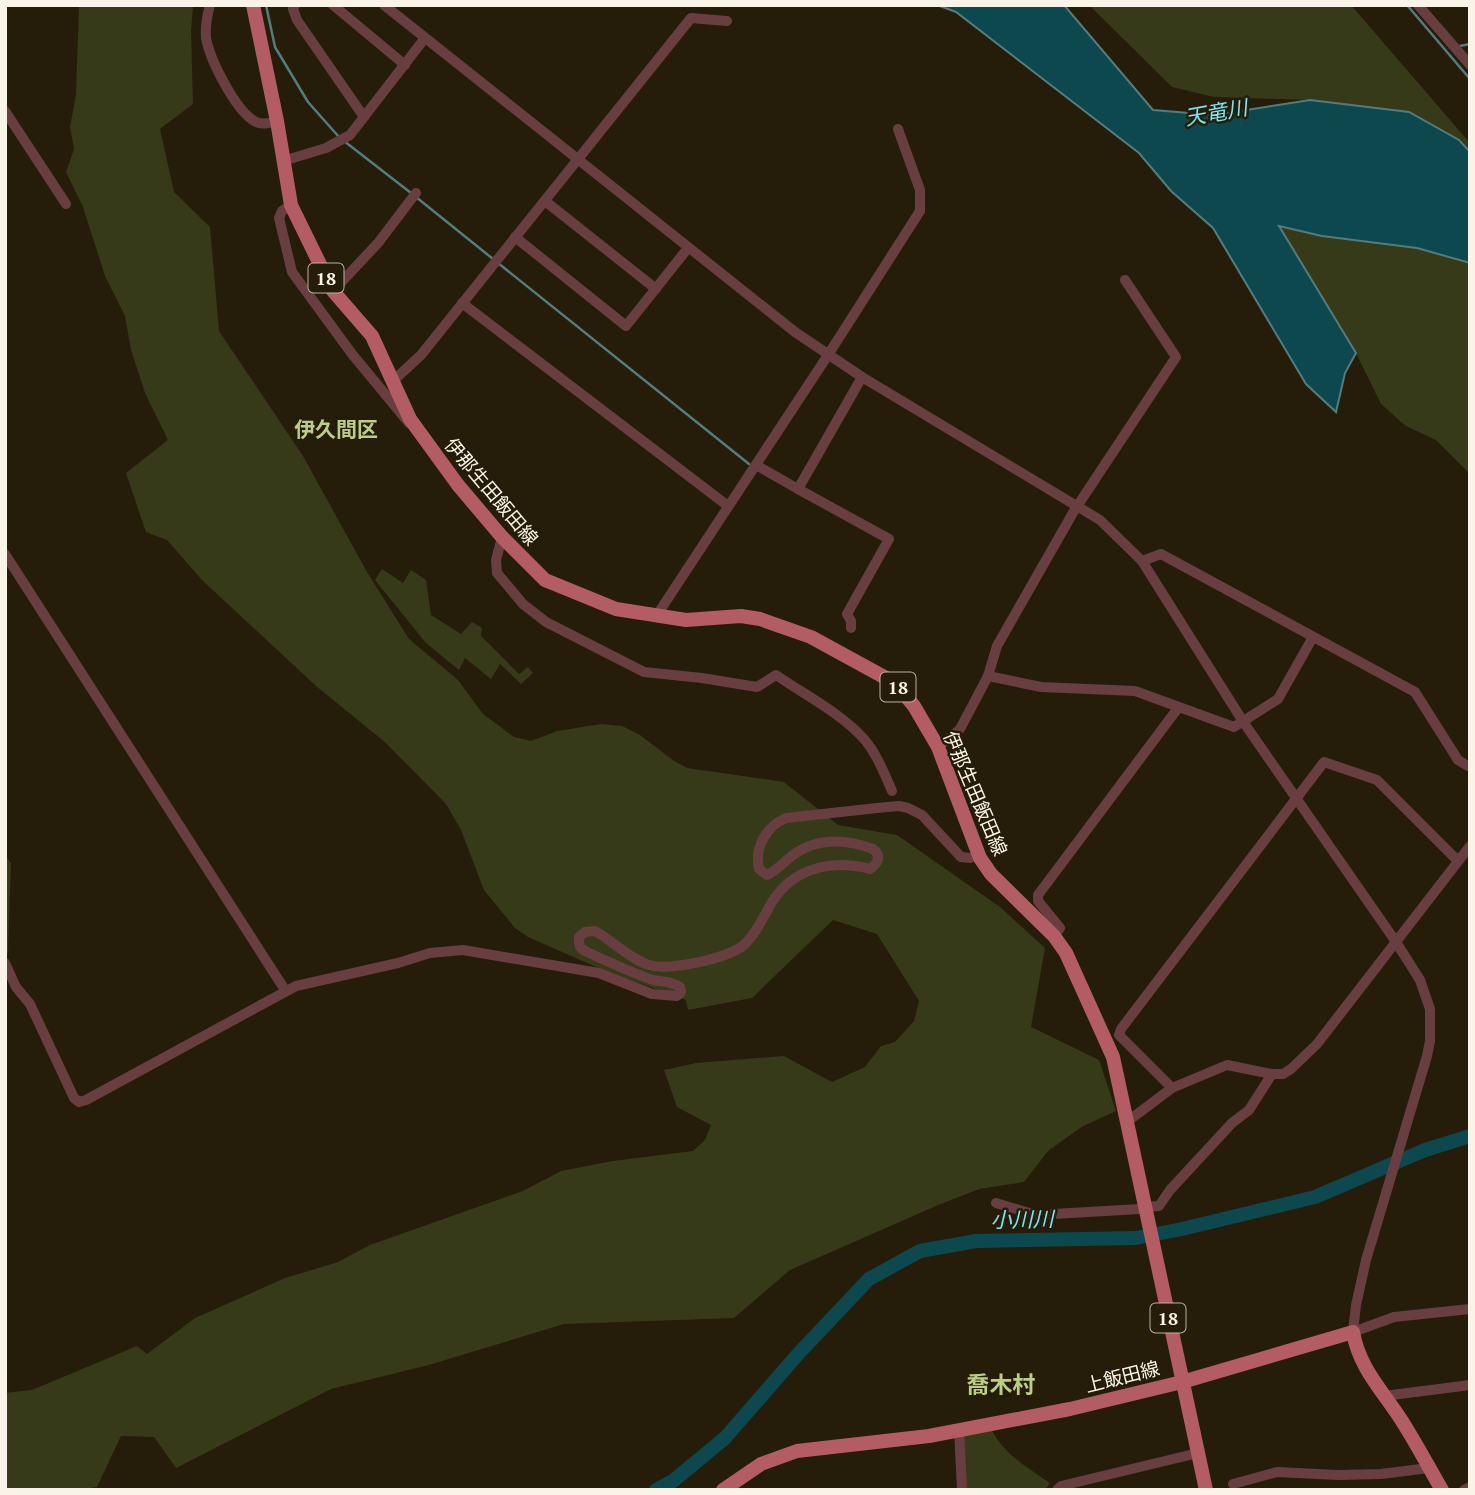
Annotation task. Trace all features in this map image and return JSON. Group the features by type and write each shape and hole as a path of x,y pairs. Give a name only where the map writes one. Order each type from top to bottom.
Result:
{"main road":[{"name":"伊那生田飯田線","path":"253,5 291,205 333,291 372,336 410,419 458,485 502,537 545,580 616,608 686,620 741,616 760,619 811,637 886,678 901,690 914,706 938,747 979,858 991,874 1054,936 1075,971 1114,1058 1144,1209 1206,1490"},
{"name":"上飯田線","path":"723,1490 761,1464 797,1451 887,1442 1070,1409 1182,1382 1353,1332"},
{"path":"1353,1332 1360,1360 1442,1490"}],"street":[{"path":"210,5 206,38 232,95 244,114 255,121 265,125 277,121"},
{"path":"295,5 293,9 297,20 364,117"},
{"path":"333,5 405,65"},
{"path":"384,5 795,331 862,377 1100,520 1142,561 1244,723 1396,942 1426,994 1431,1026 1427,1056 1359,1290 1353,1332 1394,1317 1470,1309"},
{"path":"1418,5 1470,65"},
{"path":"394,380 421,355 691,18 727,22"},
{"path":"283,161 342,140 364,117 425,38"},
{"path":"5,111 66,204"},
{"path":"657,615 920,211 920,190 898,129"},
{"path":"333,291 378,243 415,195"},
{"path":"545,201 656,289"},
{"path":"291,205 282,211 279,218 292,272 405,421 415,426"},
{"path":"515,237 626,326 688,248"},
{"path":"938,747 960,729 988,676 997,646 1077,506 1176,357 1125,280"},
{"path":"462,303 728,506"},
{"path":"798,489 862,377"},
{"path":"755,464 889,539 847,614 851,628"},
{"path":"502,537 496,560 497,573 523,604 547,622 644,671 757,687 776,675 838,717 864,739 881,765 892,791"},
{"path":"5,554 285,990"},
{"path":"1142,561 1161,554 1415,692 1458,760 1468,766"},
{"path":"988,676 1041,687 1135,691 1234,727 1278,699 1313,637"},
{"path":"1054,936 1060,928 1038,901 1038,895 1178,708"},
{"path":"1172,1088 1119,1035 1121,1029 1324,761 1377,780 1458,861"},
{"path":"5,963 16,987 30,1004 74,1098 79,1102 285,990 430,953 463,950 599,973 652,994 677,996 681,992 675,983 650,979 597,956 582,948 579,937 585,932 595,931 648,965 695,965 744,947 774,899 789,880 801,873 843,864 870,869 876,865 879,858 873,849 859,844 825,841 800,850 767,875 759,869 757,861 768,828 775,823 806,815 899,806 922,815 961,857 970,858"},
{"path":"1128,1121 1172,1088 1227,1065 1272,1074 1283,1074 1291,1069 1317,1044 1470,846"},
{"path":"996,1203 1037,1215 1160,1206 1170,1190 1223,1133 1250,1110 1272,1074"},
{"path":"1384,1396 1470,1385"},
{"path":"959,1430 962,1490"},
{"path":"1056,1490 1061,1486 1198,1453"},
{"path":"1233,1484 1277,1472 1359,1475 1429,1468"},
{"path":"1464,1490 1470,1487"}],"green space":[{"path":"79,5 193,5 193,104 160,129 174,192 210,227 219,331 303,456 367,572 409,639 458,680 483,714 514,737 531,741 557,731 601,724 622,726 640,735 687,768 784,782 838,825 897,835 1000,907 1045,948 1031,1027 1099,1060 1116,1111 1083,1126 1048,1151 1024,1182 979,1189 790,1270 734,1318 564,1324 429,1365 331,1389 176,1468 154,1437 121,1436 97,1487 77,1490 5,1490 5,1393 32,1390 137,1346 147,1354 195,1318 285,1278 338,1262 370,1245 523,1191 561,1171 693,1151 705,1140 711,1125 677,1107 664,1070 696,1063 784,1056 832,1082 865,1067 881,1046 895,1042 914,1021 919,1001 877,934 833,920 752,998 688,1010 686,1000 603,970 528,937 515,928 484,890 461,830 446,804 386,743 316,686 202,580 167,540 146,532 126,473 168,440 145,393 131,350 125,316 105,276 83,207 66,172 74,149 70,127 76,95"},
{"path":"1089,5 1351,5 1470,143 1470,152 1459,140 1409,112 1310,100 1214,97 1172,87"},
{"path":"1279,226 1322,236 1418,248 1470,263 1470,474 1436,440 1406,426 1381,404 1356,353"},
{"path":"382,569 403,583 411,570 426,580 431,615 461,634 472,622 482,628 481,636 519,674 528,667 533,673 521,684 500,664 491,679 465,658 459,670 426,643 375,580"},
{"path":"5,855 11,863 8,952 5,961"},
{"path":"990,1427 1009,1453 1050,1483 1045,1490 963,1490 959,1430"}],"water":[{"path":"937,5 1064,5 1153,110 1214,115 1310,100 1409,112 1459,140 1470,152 1470,263 1417,248 1322,236 1279,226 1356,353 1345,373 1336,412 1306,384 1213,228 1171,191 1139,153 956,12"}],"waterway":[{"path":"266,5 275,47 308,102 339,137"},
{"path":"1407,5 1470,79"},
{"path":"1460,46 1470,44"},
{"path":"344,141 411,193"},
{"path":"416,197 493,259"},
{"path":"498,263 749,464"},
{"name":"小川川","path":"656,1490 673,1481 725,1438 799,1353 869,1279 920,1251 976,1241 1136,1238 1182,1229 1315,1197 1425,1150 1470,1136"}],"district":[{"name":"伊久間区","path":"336,429"},
{"name":"喬木村","path":"1001,1384"}],"water label":[{"name":"天竜川","path":"1216,112"}]}
